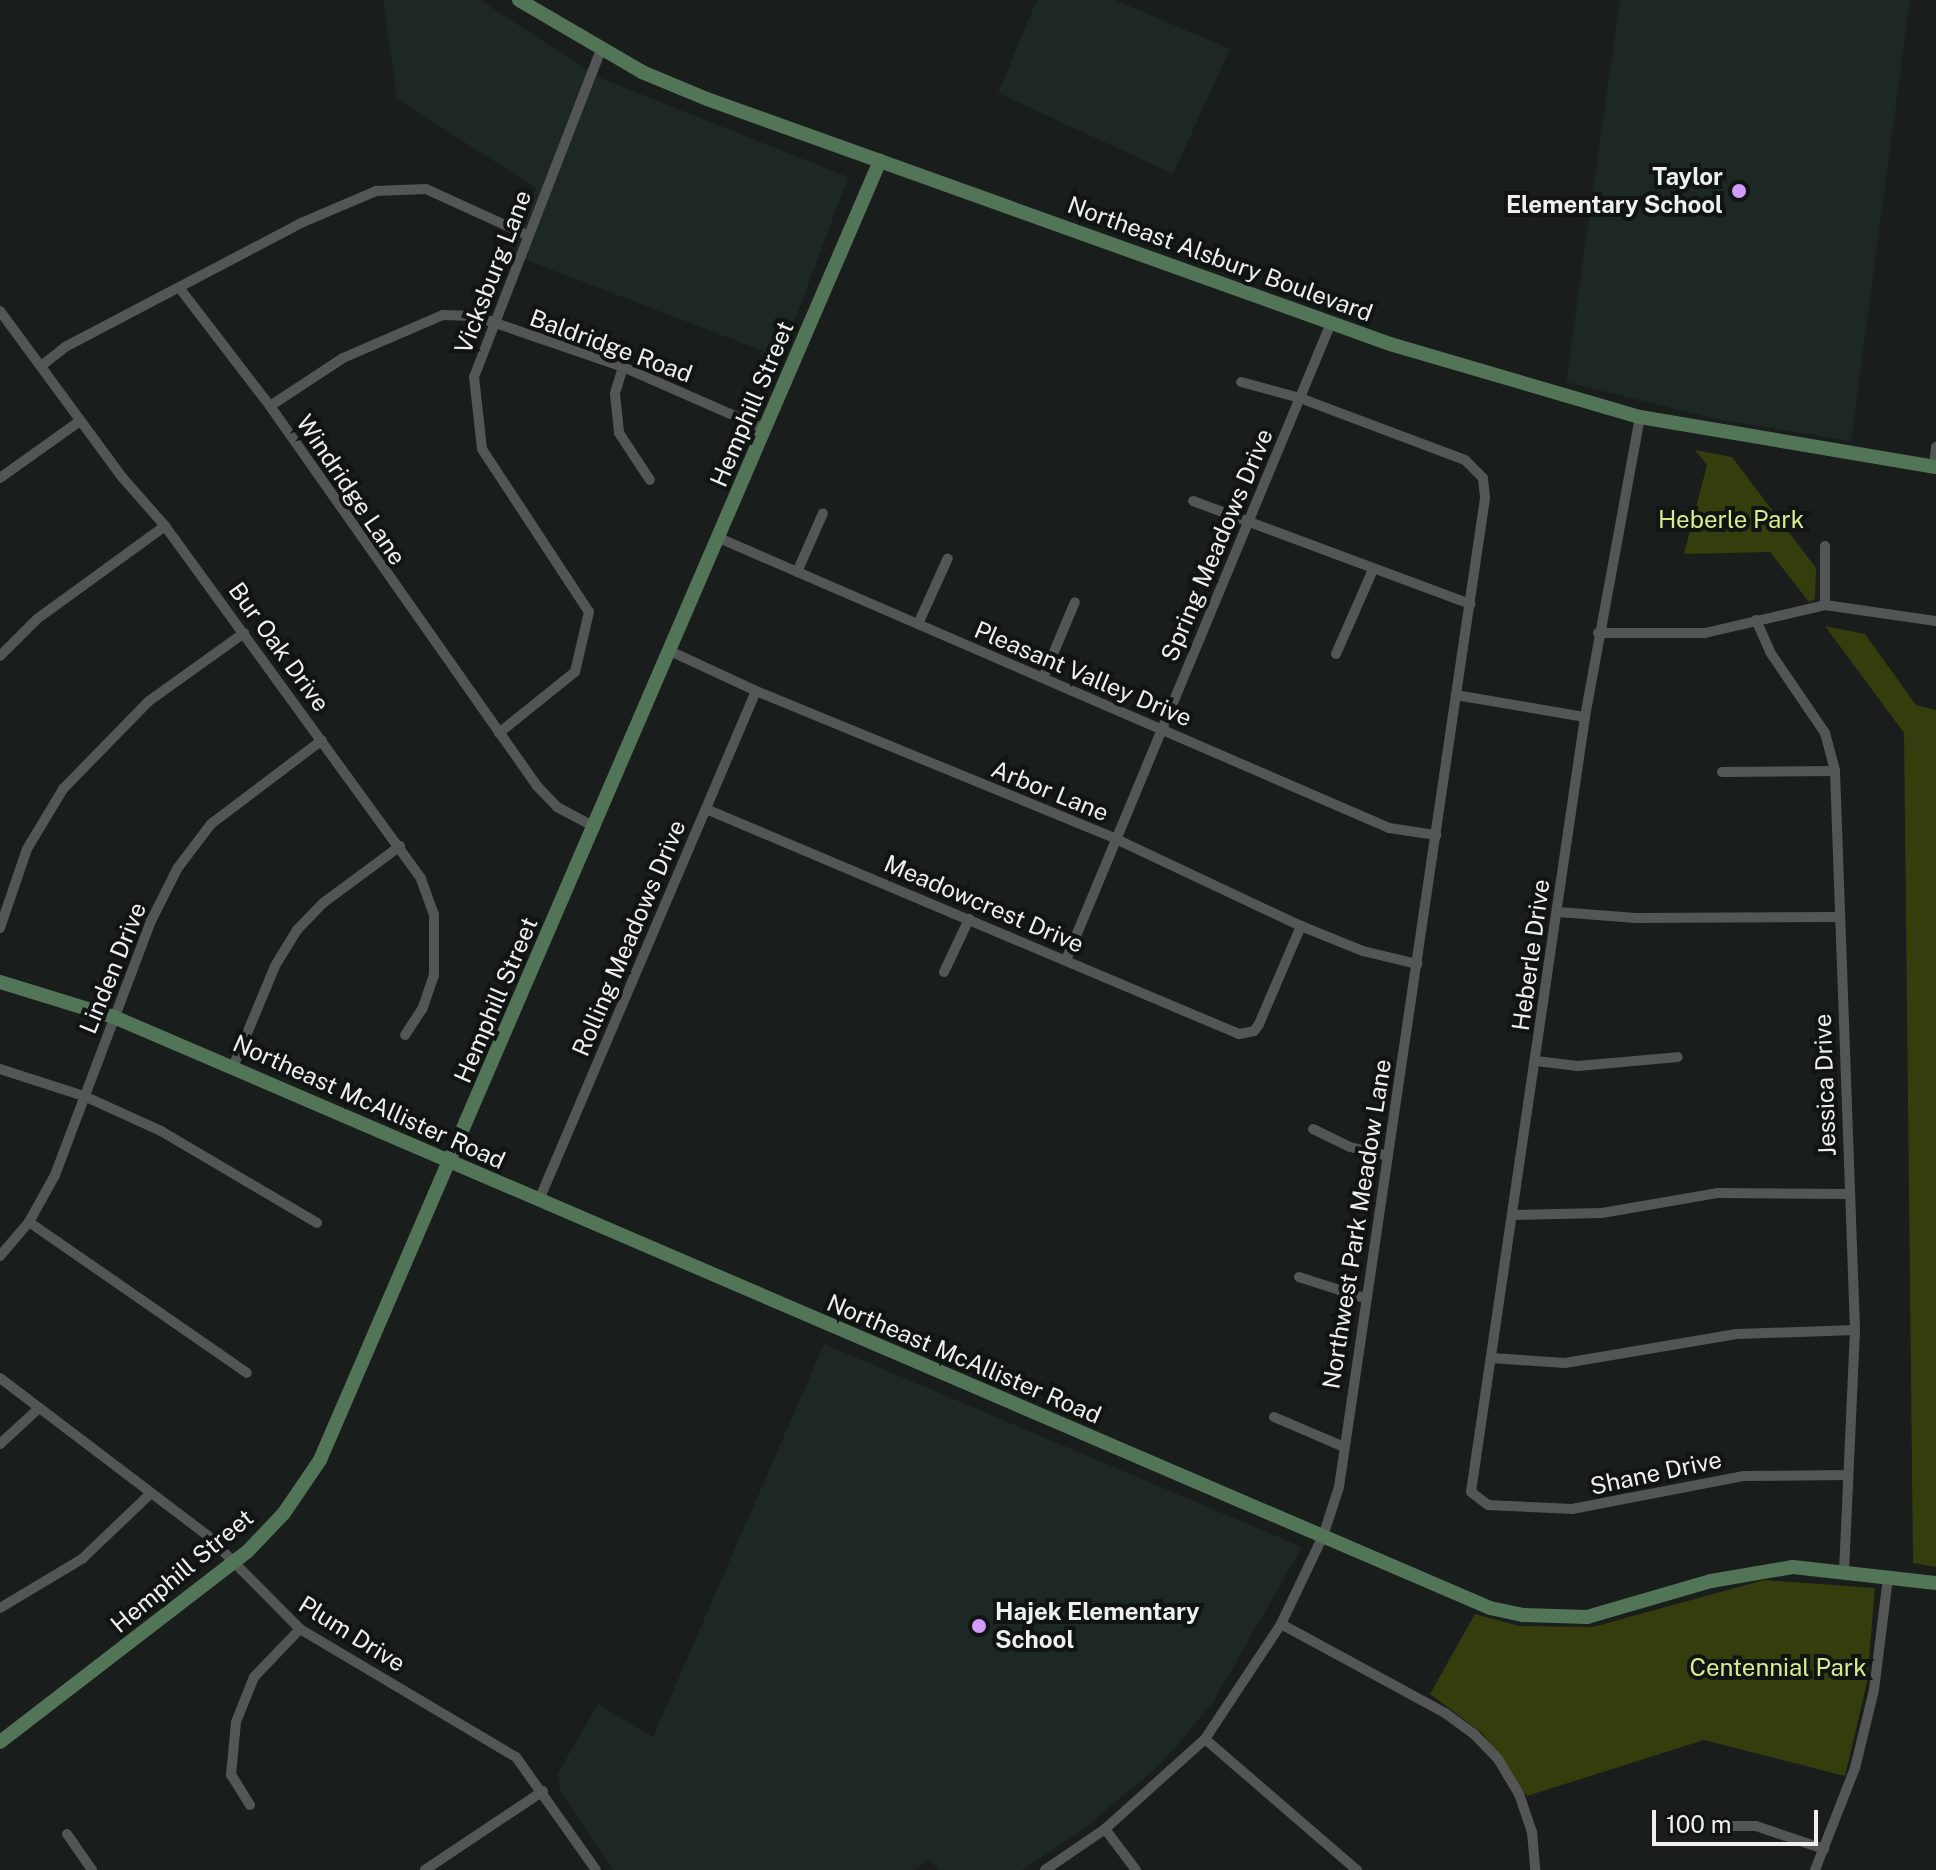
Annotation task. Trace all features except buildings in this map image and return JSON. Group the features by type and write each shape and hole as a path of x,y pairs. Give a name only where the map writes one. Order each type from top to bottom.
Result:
{"street":[{"name":"Northeast Alsbury Boulevard","path":"519,0 601,50 696,94 1331,323 1640,417 1935,466"},
{"name":"Vicksburg Lane","path":"499,733 575,672 583,652 589,612 482,449 474,377 601,50"},
{"name":"Hemphill Street","path":"0,1742 233,1564 284,1513 320,1460 880,161"},
{"path":"41,366 100,329 181,290 301,223 376,191 426,189 527,235"},
{"name":"Windridge Lane","path":"181,290 270,406 499,733 557,807 595,827"},
{"name":"Bur Oak Drive","path":"0,311 80,421 165,526 421,879 434,915 437,945 422,1009 405,1035"},
{"name":"Baldridge Road","path":"270,406 343,358 404,328 443,315 475,316 492,325 623,367 765,429"},
{"name":"Spring Meadows Drive","path":"1066,960 1331,323"},
{"path":"623,367 615,394 619,433 650,480"},
{"path":"1241,382 1300,398"},
{"name":"Northwest Park Meadow Lane","path":"1045,1870 1105,1829 1205,1739 1281,1624 1323,1536 1339,1487 1485,498 1483,478 1465,460 1300,398"},
{"name":"Heberle Drive","path":"1475,1498 1470,1484 1513,1215 1585,717 1640,417"},
{"path":"0,478 80,421"},
{"path":"1935,466 1936,447"},
{"path":"1193,501 1372,572 1470,604"},
{"path":"797,572 823,513"},
{"path":"0,656 37,619 165,526"},
{"name":"Pleasant Valley Drive","path":"719,538 1389,828 1436,835"},
{"path":"1825,546 1825,605"},
{"path":"918,624 948,558"},
{"path":"1336,654 1372,572"},
{"path":"1043,678 1075,602"},
{"path":"1598,633 1705,633 1825,605 1936,621"},
{"name":"Jessica Drive","path":"1756,620 1770,652 1825,733 1835,771 1855,1330 1844,1571"},
{"path":"0,928 27,849 63,789 149,701 244,633"},
{"name":"Arbor Lane","path":"670,651 756,691 1116,839 1301,926 1363,951 1417,964"},
{"name":"Rolling Meadows Drive","path":"539,1200 756,691"},
{"path":"1456,695 1585,717"},
{"name":"Linden Drive","path":"0,1256 29,1222 55,1175 151,921 177,869 211,824 322,740"},
{"path":"1722,772 1835,771"},
{"name":"Meadowcrest Drive","path":"706,809 1246,1034 1259,1024 1301,926"},
{"path":"233,1067 275,966 297,930 323,903 400,846"},
{"path":"1558,912 1636,918 1840,917"},
{"path":"944,972 969,919"},
{"name":"Northeast McAllister Road","path":"0,982 114,1017 1490,1608 1554,1618 1615,1612 1756,1571 1844,1571 1936,1583"},
{"path":"1536,1061 1578,1066 1678,1057"},
{"path":"0,1069 84,1096 161,1131 317,1223"},
{"path":"1313,1129 1350,1147 1388,1156"},
{"path":"1513,1215 1602,1213 1718,1193 1849,1194"},
{"path":"29,1222 247,1373"},
{"path":"1299,1277 1367,1299"},
{"path":"1491,1358 1565,1363 1737,1334 1855,1330"},
{"name":"Plum Drive","path":"0,1378 208,1536 300,1629 502,1746 543,1791 596,1870"},
{"path":"0,1444 39,1408"},
{"path":"1274,1417 1344,1447"},
{"name":"Shane Drive","path":"1475,1498 1488,1505 1572,1509 1743,1476 1848,1475"},
{"path":"0,1608 82,1559 151,1493"},
{"path":"1815,1870 1862,1742 1888,1578"},
{"path":"1281,1624 1445,1713 1474,1734 1498,1759 1519,1794 1532,1832 1535,1870"},
{"path":"250,1805 231,1775 236,1722 254,1677 300,1629"},
{"path":"1205,1739 1357,1870"},
{"path":"425,1870 543,1791"},
{"path":"1724,1826 1756,1826 1824,1849"},
{"path":"1105,1829 1136,1870"},
{"path":"67,1834 92,1870"}],"shaded area":[{"path":"383,0 480,0 600,78 848,177 781,358 508,253 536,188 397,99"},
{"path":"1037,0 1115,0 1230,49 1173,174 998,93"},
{"name":"Taylor Elementary School","path":"1620,0 1910,0 1851,441 1716,419 1566,382"},
{"name":"Hajek Elementary School","path":"824,1344 1302,1547 1212,1704 1161,1764 1080,1832 1022,1870 938,1870 930,1860 914,1870 613,1870 560,1791 558,1773 598,1704 653,1737"}],"green space":[{"name":"Heberle Park","path":"1695,450 1732,457 1816,568 1815,599 1809,602 1770,552 1684,554 1707,465"},
{"path":"1825,626 1865,634 1916,705 1936,710 1936,1567 1913,1563 1904,733"},
{"name":"Centennial Park","path":"1764,1580 1875,1588 1867,1682 1845,1776 1704,1740 1527,1796 1482,1733 1430,1694 1475,1614 1519,1626 1593,1627"}],"place":[{"name":"Taylor Elementary School","path":"1739,191"},
{"name":"Hajek Elementary School","path":"979,1626"}]}
